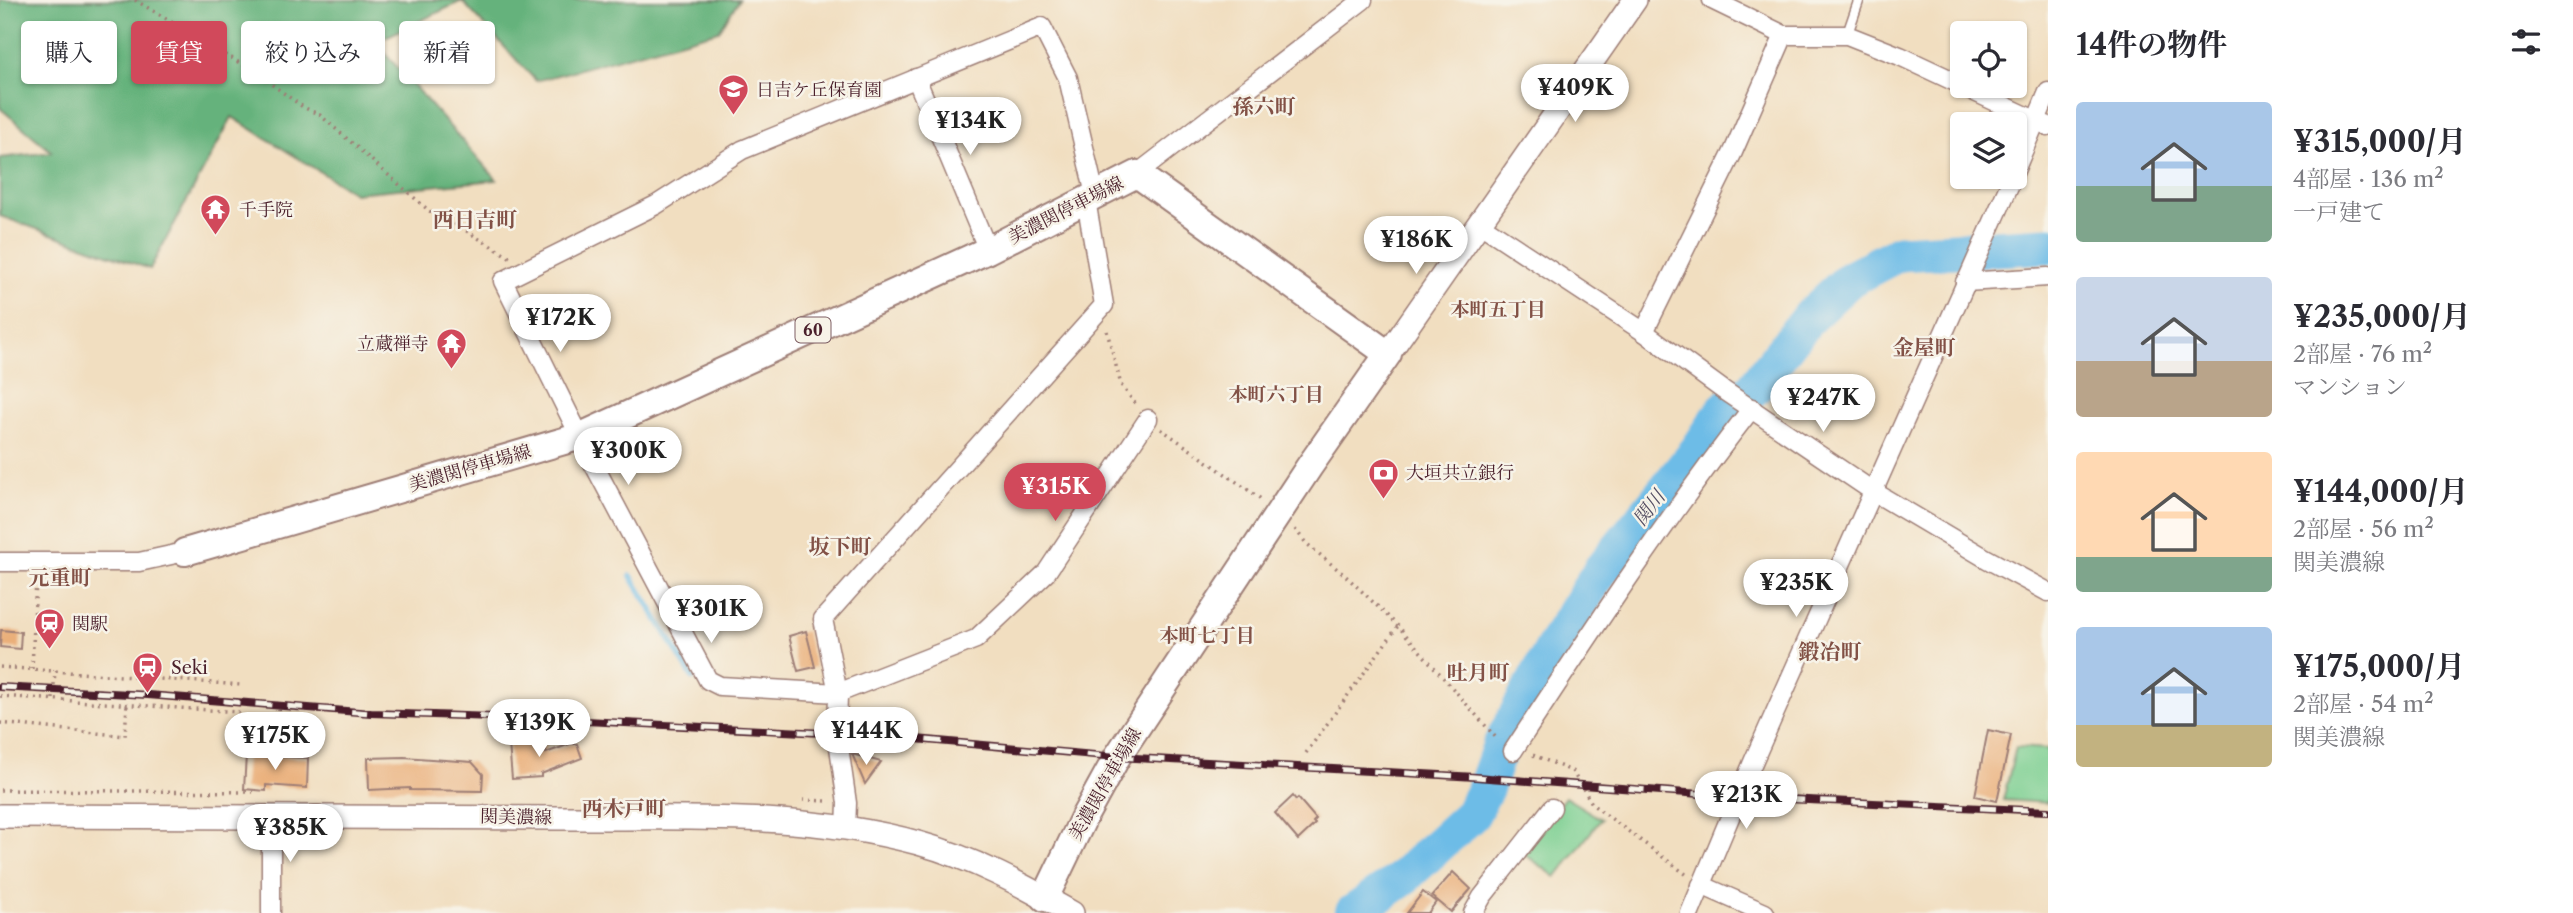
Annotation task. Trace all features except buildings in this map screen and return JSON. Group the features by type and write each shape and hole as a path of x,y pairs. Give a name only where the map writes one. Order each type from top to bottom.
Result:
{"main road":[{"path":"1388,354 1635,0"},
{"name":"美濃関停車場線","path":"185,552 581,436 988,250 1137,174 1388,354 1117,757 1084,817 1044,905"},
{"name":"関美濃線","path":"0,816 271,815 759,820 846,829 916,842 973,861 1044,905 1072,913"}],"street":[{"path":"1137,174 1363,0"},
{"path":"1712,0 1784,35 1847,35 1950,80"},
{"path":"846,829 847,803 837,733 838,693 823,619 1104,305 1091,197 1068,78 1042,27 742,150 656,205 503,281 594,465 708,680 720,686 838,693 976,639 1046,573 1148,419"},
{"path":"1644,332 1733,152 1784,35"},
{"path":"916,78 988,250"},
{"path":"2027,151 2043,124 2048,92"},
{"path":"1988,98 2043,124"},
{"path":"1690,913 1753,762 2007,189"},
{"path":"1480,224 1644,332 1726,392 1874,492 2048,592"},
{"path":"1969,276 2048,277"},
{"path":"1513,751 1629,574 1751,407"},
{"path":"0,562 139,562 185,552"},
{"path":"1473,913 1482,897 1552,808"},
{"path":"271,815 271,913"},
{"path":"1702,885 1765,913"}],"lane":[{"path":"1847,35 1859,0"}],"path":[{"path":"135,0 253,71 303,107 320,115 435,216 450,221 528,268"},
{"path":"1104,305 1108,341 1121,385 1148,419 1280,512 1306,543 1348,578 1398,626 1494,736"},
{"path":"32,669 37,563"},
{"path":"1306,753 1398,626"},
{"path":"0,667 242,685"},
{"path":"53,699 55,670"},
{"path":"0,696 239,712"},
{"path":"0,723 125,736 127,704"},
{"path":"1513,751 1538,756 1572,771 1592,805 1702,885"}],"green space":[{"path":"0,0 739,0 719,31 536,81 495,37 495,21 480,21 462,1 420,21 399,21 399,31 385,37 385,21 241,21 241,84 385,84 385,53 399,69 399,84 412,84 497,180 354,193 232,117 150,269 0,216 0,158 52,152 0,108"},
{"path":"2016,747 2048,749 2048,803 2003,800"},
{"path":"1565,797 1601,819 1556,877 1523,853"}],"waterway":[{"name":"関川","path":"1353,913 1399,881 1472,814 1514,720 1557,641 1601,570 1698,450 1724,410 1753,389 1809,317 1850,279 1899,253 2048,245"},
{"path":"631,576 693,678"}],"railway":[{"path":"0,687 148,695 371,713 882,736 1117,757 1476,777 1740,797 2048,811"}],"place":[{"name":"日吉ケ丘保育園","path":"733,117"},
{"name":"千手院","path":"216,237"},
{"name":"立蔵禅寺","path":"452,371"},
{"name":"大垣共立銀行","path":"1383,500"},
{"name":"関駅","path":"49,651"},
{"name":"Seki","path":"148,695"}],"district":[{"name":"孫六町","path":"1264,106"},
{"name":"西日吉町","path":"475,219"},
{"name":"本町五丁目","path":"1498,309"},
{"name":"金屋町","path":"1924,347"},
{"name":"本町六丁目","path":"1276,394"},
{"name":"坂下町","path":"840,546"},
{"name":"元重町","path":"60,577"},
{"name":"本町七丁目","path":"1207,635"},
{"name":"鍛冶町","path":"1830,651"},
{"name":"吐月町","path":"1478,672"},
{"name":"西木戸町","path":"624,808"}]}
